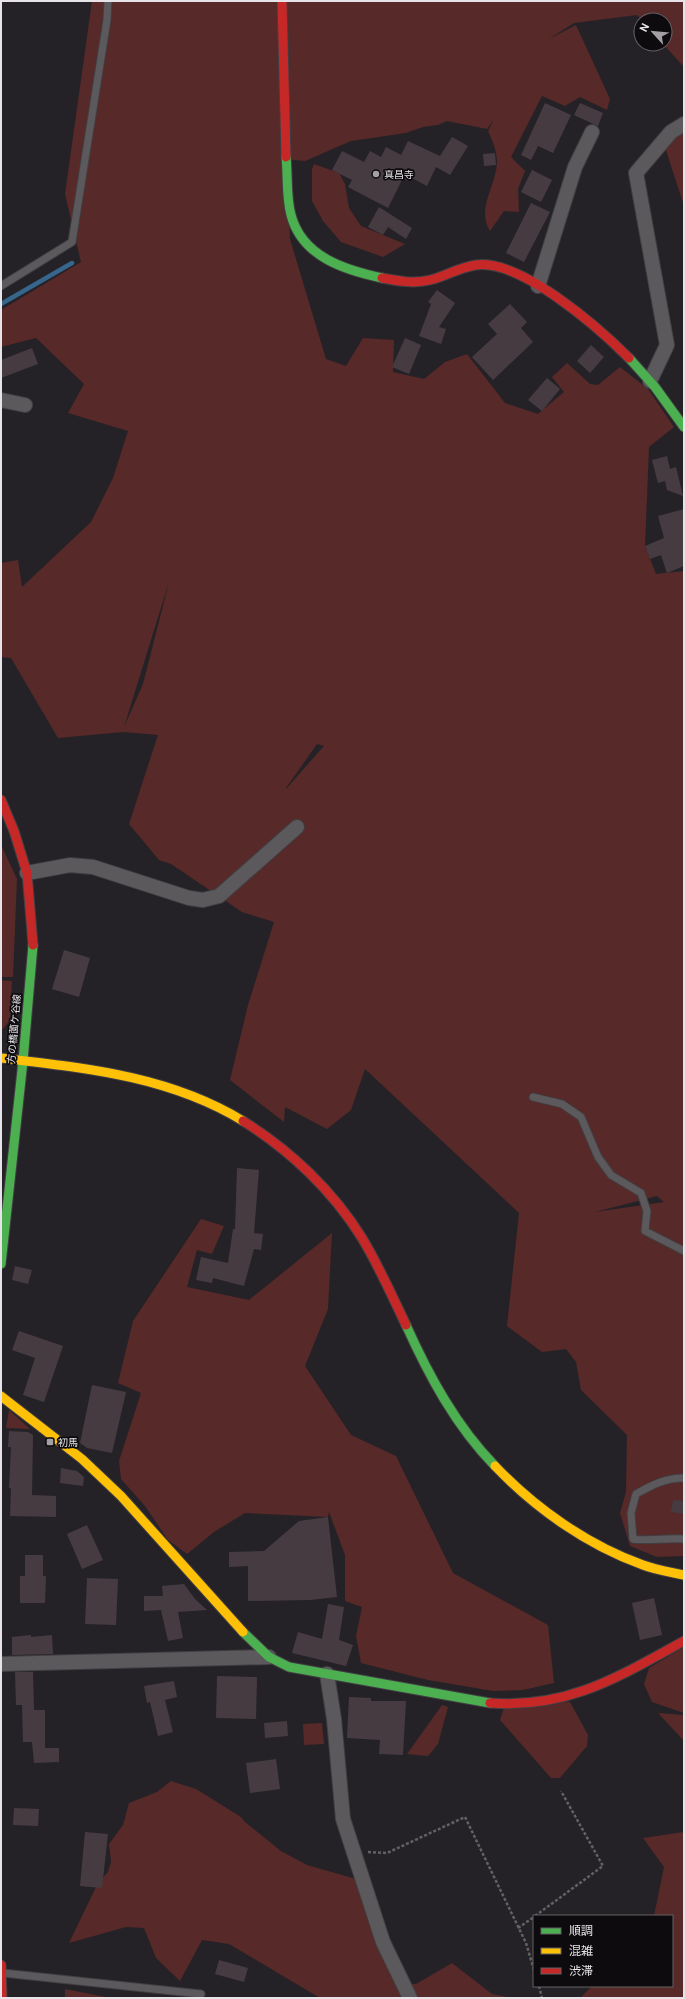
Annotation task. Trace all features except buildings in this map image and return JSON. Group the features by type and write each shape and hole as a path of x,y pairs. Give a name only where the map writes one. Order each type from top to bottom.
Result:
{"street":[{"path":"282,1 283,107 291,216 304,239 320,257 349,270 396,282 421,282 479,263 499,266 538,286 594,325 636,365 661,394 684,427"},
{"path":"650,381 667,345 636,173 671,132 684,124"},
{"path":"538,286 575,168 592,132"},
{"path":"1,400 25,405"},
{"name":"方の橋薗ケ谷線","path":"1,800 14,831 27,873 33,941 23,1061 1,1264"},
{"path":"27,873 70,865 93,867 188,898 203,900 220,896 297,827"},
{"path":"1,1058 98,1069 159,1082 181,1090 230,1113 252,1126 280,1147 330,1196 364,1242 440,1394 476,1445 495,1468 522,1494 575,1532 637,1563 684,1575"},
{"path":"1,1396 88,1464 121,1496 236,1626 269,1657 289,1667 479,1702 505,1705 533,1705 559,1700 590,1690 684,1641"},
{"path":"1,1664 269,1657"},
{"path":"328,1674 334,1719 343,1819 383,1942 410,1998"},
{"path":"1,1965 2,1998"}],"lane":[{"path":"1,286 72,242 107,20 108,1"},
{"path":"533,1097 562,1104 581,1117 598,1157 611,1175 641,1193 647,1211 645,1231 684,1251"},
{"path":"684,1478 674,1478 657,1482 636,1494 632,1513 633,1539 637,1541 649,1538 684,1538"},
{"path":"1,1973 201,1994"}],"path":[{"path":"536,1915 603,1866 561,1791"},
{"path":"353,1852 387,1853 465,1818 526,1943 533,1967"},
{"path":"518,1928 533,1917"},
{"path":"539,1987 542,1998"}],"shaded area":[{"path":"92,1 684,1 684,67 670,52 673,52 673,12 633,12 633,16 574,23 549,39 576,25 610,99 607,110 580,97 565,106 542,96 511,157 525,171 518,189 519,212 504,211 490,231 486,223 485,214 497,163 493,143 488,131 494,119 487,129 447,121 438,125 423,127 406,133 351,141 305,161 284,159 287,160 290,239 326,359 346,366 363,338 394,340 393,372 424,379 445,362 467,354 505,403 538,414 564,392 552,377 567,363 590,384 598,385 620,367 648,389 674,427 649,447 645,546 656,574 684,571 684,1556 657,1557 630,1546 620,1513 626,1492 627,1435 581,1390 576,1362 566,1349 542,1352 507,1326 519,1213 365,1069 351,1110 327,1129 285,1107 284,1122 230,1080 248,1005 274,922 242,912 171,864 159,860 129,824 158,735 123,732 58,738 11,658 1,657 1,563 18,560 22,587 91,522 113,478 128,431 68,413 84,384 36,338 1,347 1,310 81,262 65,194","holes":["169,582 143,684 124,727","317,744 324,746 286,789 286,788","657,1196 664,1202 595,1212"]},
{"path":"684,128 684,206 663,141"},
{"path":"314,164 339,173 345,184 349,208 361,226 405,244 383,257 341,242 323,221 312,201 312,169"},
{"path":"1,845 17,879 13,977 1,977"},
{"path":"1,980 12,981 10,1020 1,1031"},
{"path":"201,1219 224,1226 212,1254 197,1250 187,1287 249,1300 332,1233 328,1309 305,1366 351,1435 396,1456 453,1573 548,1625 554,1683 523,1690 493,1691 428,1680 361,1663 356,1636 362,1607 345,1601 345,1555 329,1512 328,1517 245,1513 214,1532 187,1554 168,1540 145,1506 121,1479 119,1461 141,1393 118,1383 133,1321"},
{"path":"9,1410 30,1429 6,1428"},
{"path":"684,1647 684,1713 652,1702 644,1684 649,1668"},
{"path":"570,1702 588,1735 587,1746 560,1778 551,1778 500,1720 505,1705"},
{"path":"442,1705 448,1707 438,1744 428,1756 407,1754"},
{"path":"658,1713 684,1715 684,1741"},
{"path":"322,1723 324,1744 304,1745 303,1724"},
{"path":"171,1781 196,1789 241,1817 245,1822 281,1851 307,1865 356,1879 403,1984 416,1984 452,1963 492,1994 513,1998 320,1998 229,1944 202,1940 180,1981 156,1958 144,1928 126,1927 69,1943 98,1883 108,1872 111,1862 109,1844 123,1825 129,1803 157,1792"},
{"path":"684,1832 684,1998 580,1998 591,1987 673,1987 673,1915 654,1915 664,1867 643,1838"},
{"path":"65,1989 111,1998 65,1998"}],"waterway":[{"path":"1,304 72,263"}],"traffic: fast":[{"path":"286,157 289,208 297,229 305,241 315,251 340,266 382,278"},
{"path":"629,358 655,387 684,427"},
{"path":"1,1264 23,1061 33,945"},
{"path":"406,1325 444,1400 481,1451 495,1466"},
{"path":"243,1632 269,1657 289,1667 490,1703"}],"traffic: slow":[{"path":"1,1058 95,1070 126,1076 186,1094 215,1106 243,1121"},
{"path":"1,1396 82,1459 121,1496 243,1632"},
{"path":"495,1466 545,1511 582,1536 622,1557 658,1570 684,1575"}],"traffic: jam":[{"path":"282,1 286,157"},
{"path":"382,278 406,282 418,282 436,278 470,266 494,266 515,273 558,298 599,330 629,358"},
{"path":"1,800 14,831 27,873 33,945"},
{"path":"243,1121 294,1158 338,1204 362,1238 406,1325"},
{"path":"490,1703 518,1704 568,1696 592,1688 614,1678 684,1641"},
{"path":"1,1965 2,1998"}],"place":[{"name":"真昌寺","path":"376,174"},
{"name":"初馬","path":"50,1442"}]}
